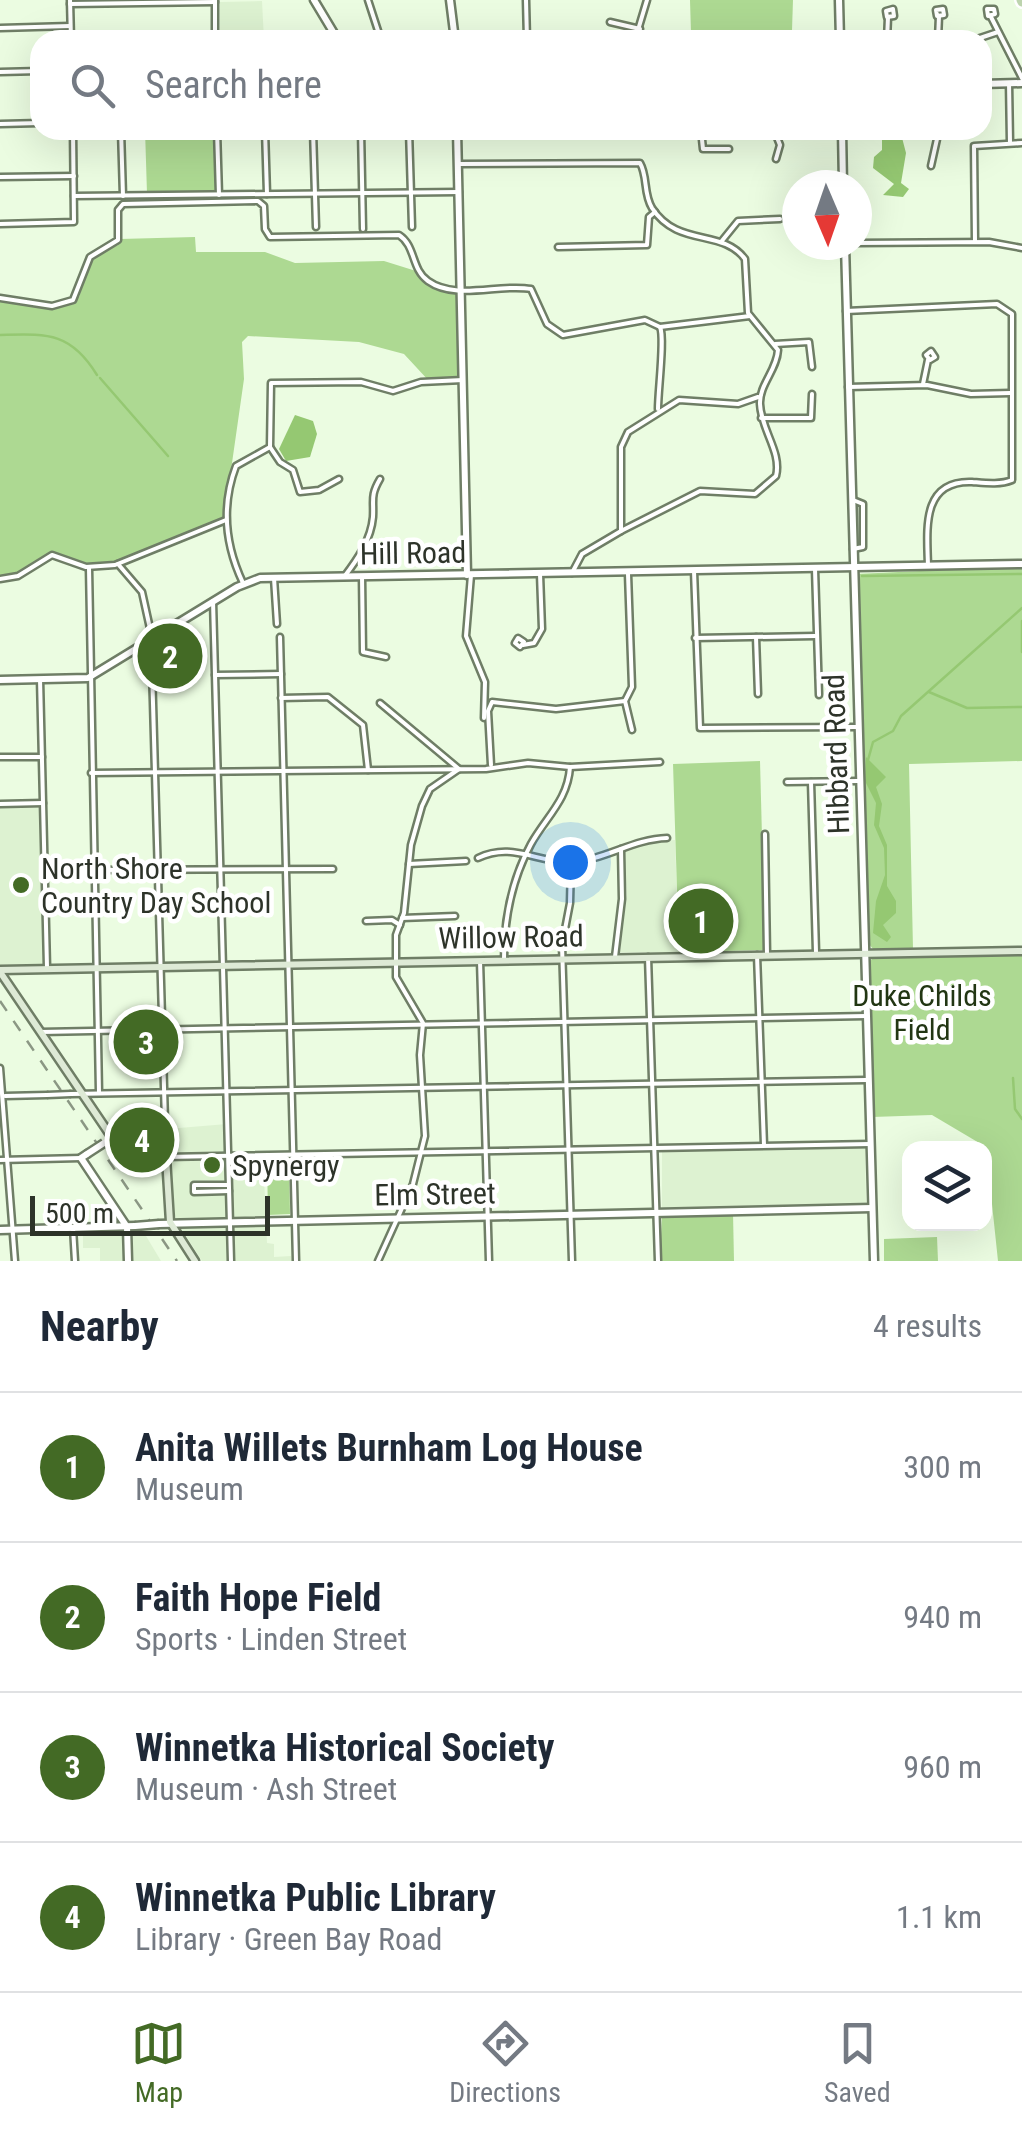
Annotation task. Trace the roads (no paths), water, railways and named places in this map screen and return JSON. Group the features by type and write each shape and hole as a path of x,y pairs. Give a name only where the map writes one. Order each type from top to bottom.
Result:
{"main road":[{"name":"Willow Road","path":"0,971 95,966 1022,951"},
{"path":"0,971 108,1140 130,1157 166,1157 170,1222 195,1261"}],"street":[{"path":"314,0 332,30"},
{"path":"368,0 378,30"},
{"path":"450,0 454,30"},
{"path":"526,0 527,30"},
{"path":"610,22 640,29 646,0"},
{"path":"839,0 840,30"},
{"path":"70,30 70,2 215,1 215,30"},
{"path":"938,16 938,30"},
{"path":"991,17 1022,80 992,84"},
{"path":"887,30 888,18"},
{"path":"0,28 70,26"},
{"path":"992,34 998,32"},
{"path":"0,72 30,71"},
{"path":"1009,83 1010,144"},
{"path":"0,124 30,123"},
{"path":"0,224 74,222 73,140"},
{"path":"121,140 123,196"},
{"path":"217,140 219,195"},
{"path":"266,140 267,194"},
{"path":"314,140 316,227"},
{"path":"361,140 363,229"},
{"path":"409,140 412,228"},
{"path":"457,140 469,575 466,636 485,682 484,718"},
{"path":"702,140 703,149 729,149"},
{"path":"776,159 778,140"},
{"path":"842,140 843,170"},
{"path":"932,166 937,140"},
{"path":"974,242 973,148 1022,143"},
{"path":"458,164 638,162 643,166 645,192 655,212 682,234 721,242 746,260 750,316 776,344 776,367 760,395 761,418 778,462 776,476 766,488 748,494 722,489 700,491 582,554 572,573"},
{"path":"0,177 74,176"},
{"path":"74,196 458,192"},
{"path":"0,298 52,306 70,302 78,295 90,257 118,240 121,206 261,202 270,237 399,235 408,242 424,278 440,287 531,290 547,324 564,335 645,320 660,327 750,316"},
{"path":"558,247 647,245 649,217 655,212"},
{"path":"721,242 738,221 780,219"},
{"path":"872,244 974,242 1022,248"},
{"name":"Hibbard Road","path":"844,260 874,1261"},
{"path":"846,311 1006,306 1013,321 1012,480 956,483 938,492 928,515 928,566"},
{"path":"658,409 658,361 664,340 660,327"},
{"path":"776,344 809,342 812,367"},
{"path":"923,385 928,360"},
{"path":"339,479 318,490 300,492 294,471 280,462 270,446 273,382 361,382 394,391 421,382 463,380"},
{"path":"848,387 923,385 970,394 1010,393"},
{"path":"761,418 811,418 812,394"},
{"path":"621,531 622,442 632,428 658,409 688,398 741,404 760,395"},
{"path":"243,583 228,540 226,520 236,466 270,446"},
{"path":"344,576 367,540 373,515 370,497 380,479"},
{"path":"852,500 863,504 866,520 863,548 853,550"},
{"path":"0,578 18,576 50,556 89,568 118,564 226,520"},
{"path":"118,564 142,592 151,639 166,1157 870,1144"},
{"name":"Hill Road","path":"88,678 243,583 274,578 1022,564"},
{"path":"89,568 88,678 99,1094"},
{"path":"815,569 819,695"},
{"path":"694,571 698,723 708,731 858,727"},
{"path":"628,572 632,687 625,700 632,730"},
{"path":"523,645 534,643 542,630 540,574"},
{"path":"362,576 364,652 386,658"},
{"path":"274,578 277,624"},
{"path":"214,601 231,1261"},
{"path":"695,638 817,636"},
{"path":"280,637 296,1261"},
{"path":"756,637 758,694"},
{"path":"215,675 281,674"},
{"path":"0,680 88,678"},
{"path":"40,679 47,967"},
{"path":"281,698 325,696 364,725 368,770"},
{"path":"491,767 488,710 492,702 556,709 625,700"},
{"path":"380,703 459,769"},
{"path":"0,758 42,757"},
{"path":"91,773 459,769 528,764 570,767 660,762"},
{"path":"504,960 507,908 526,854 562,800 570,767"},
{"path":"378,1261 423,1152 423,1024 399,984 393,961 416,826 430,789 459,769"},
{"path":"787,782 860,781"},
{"path":"811,782 816,954"},
{"path":"0,804 43,804"},
{"path":"765,834 767,955"},
{"path":"478,858 502,850 572,862 667,838"},
{"path":"615,958 622,898 621,849"},
{"path":"409,864 466,861"},
{"path":"572,862 562,958 572,1261"},
{"path":"93,870 286,866 333,869"},
{"path":"402,918 456,916"},
{"path":"366,921 392,920 400,925"},
{"path":"756,955 764,1146"},
{"path":"648,957 658,1261"},
{"path":"480,960 489,1261"},
{"path":"40,1032 867,1016"},
{"path":"0,1068 16,1261"},
{"path":"1,1096 869,1080"},
{"path":"0,1160 84,1156 108,1140"},
{"path":"84,1156 131,1227 128,1261"},
{"path":"194,1189 229,1188"},
{"name":"Elm Street","path":"0,1230 230,1220 872,1208"},
{"path":"73,1228 74,1261"}],"waterway":[{"path":"0,335 56,338 77,350 97,375"},
{"path":"100,378 168,456"},
{"path":"862,576 1022,574"},
{"path":"868,760 873,742 893,731 901,716 1022,608"},
{"path":"1022,621 1022,652"},
{"path":"929,692 967,708 1022,707"},
{"path":"1013,1078 1015,1109 1022,1119"}],"railway":[{"path":"0,1001 177,1261"}],"place":[{"name":"Faith Hope Field","path":"170,656"},
{"name":"North Shore Country Day School","path":"21,885"},
{"name":"Anita Willets Burnham Log House","path":"701,921"},
{"name":"Winnetka Historical Society","path":"146,1042"},
{"name":"Winnetka Public Library","path":"142,1140"},
{"name":"Spynergy","path":"212,1165"}],"park label":[{"name":"Duke Childs Field","path":"922,1012"}]}
